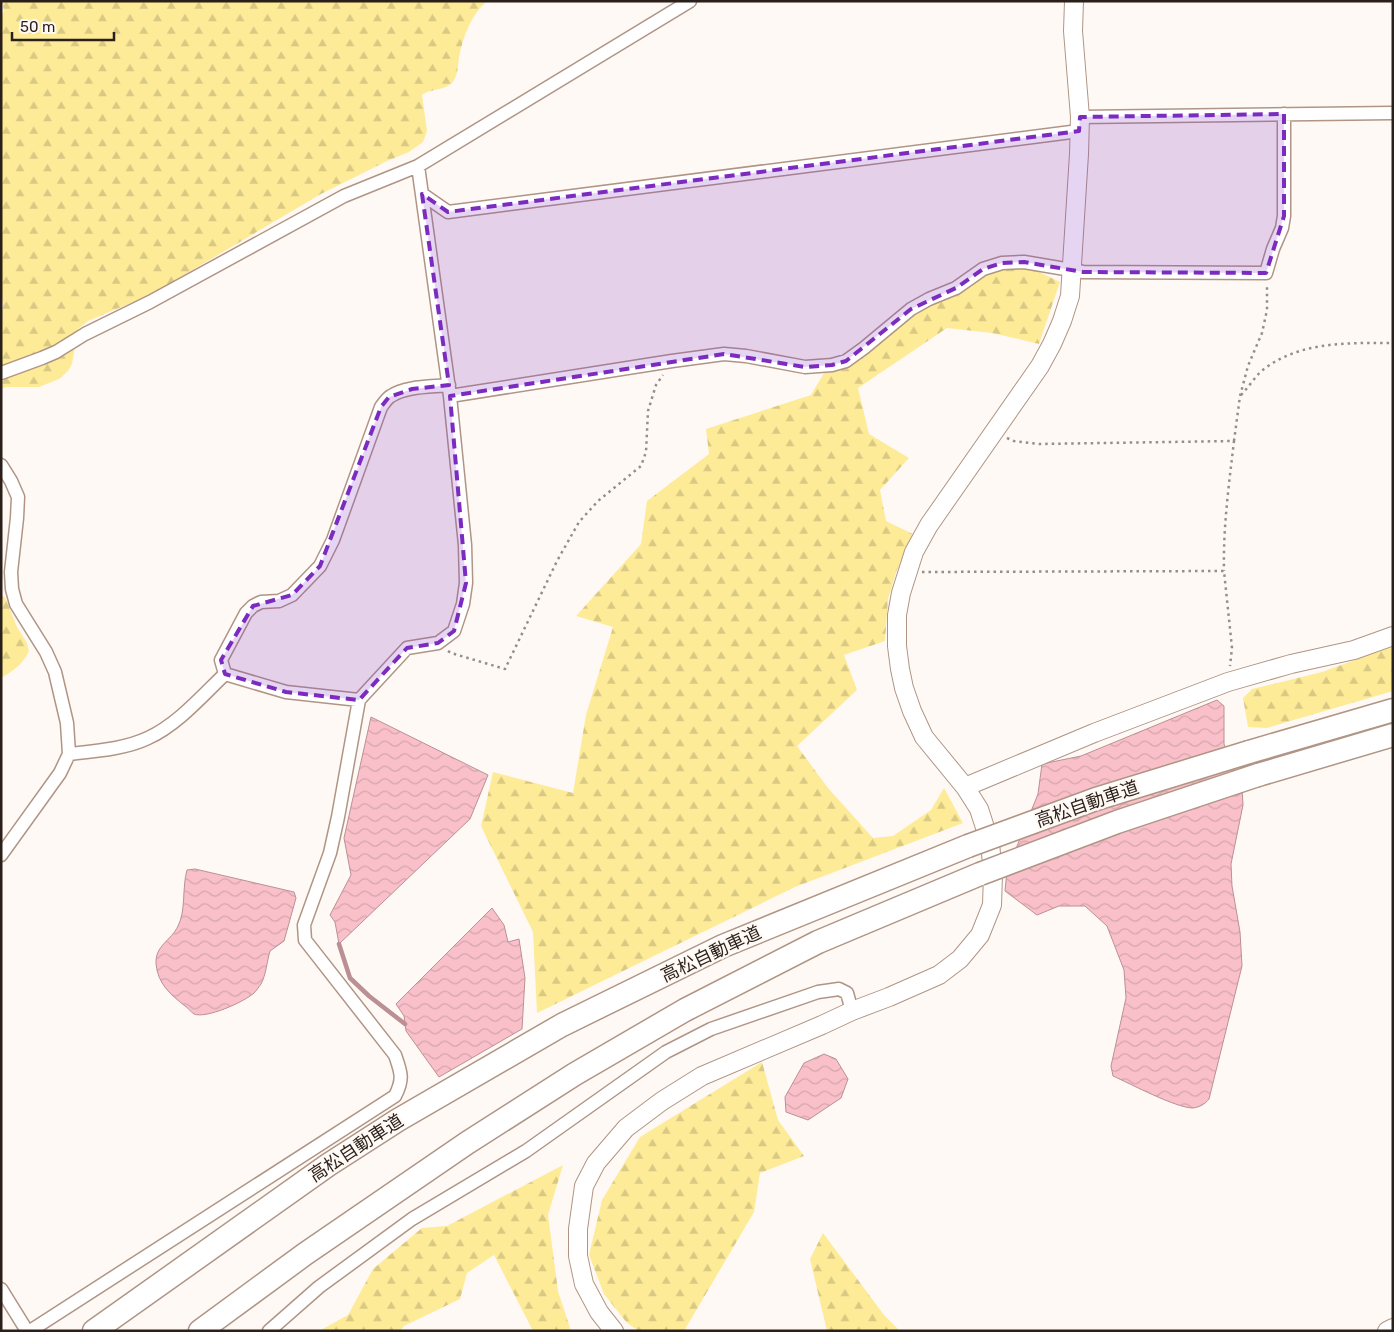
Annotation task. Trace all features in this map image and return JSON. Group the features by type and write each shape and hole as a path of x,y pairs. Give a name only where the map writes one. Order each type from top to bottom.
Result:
{"highway":[{"name":"高松自動車道","path":"94,1331 328,1165 398,1120 562,1025 723,946 968,846 1096,799 1393,710"},
{"name":"高松自動車道","path":"200,1331 305,1254 467,1143 575,1074 685,1010 818,942 980,874 1117,822 1258,775 1393,735"}],"street":[{"path":"1,373 56,352 85,334 150,302 344,196 418,166 690,1"},
{"path":"614,1331 599,1312 584,1284 578,1256 578,1229 584,1186 596,1163 626,1128 662,1101 702,1076 939,975 960,959 980,935 992,905 993,875 990,843 979,809 965,787 924,737 912,712 904,688 897,646 897,615 901,593 914,552 929,525 1040,366 1062,321 1070,296 1079,154 1073,31 1074,1"},
{"path":"422,194 448,212 1079,124 1284,114 1393,113"},
{"path":"225,674 222,660 246,613 253,606 261,602 278,601 292,595 320,566 333,540 381,408 389,397 398,392 412,389 449,391 724,354 746,356 805,367 832,365 846,361 911,309 956,288 983,269 1002,263 1024,262 1083,272 1266,273 1282,228 1284,216 1284,114"},
{"path":"1,1289 29,1331 394,1096 400,1086 402,1074 395,1055 305,940 304,925 330,853 359,700 407,648 438,643 454,631 463,604 466,583 465,545 449,391 418,166"},
{"path":"1,465 18,497 11,572 12,588 16,604 46,652 55,672 67,723 69,754 60,773 1,854"},
{"path":"965,787 1094,733 1228,682 1291,664 1354,650 1393,636"},
{"path":"225,674 286,692 359,700"},
{"path":"69,754 115,748 148,738 171,724 225,674"},
{"path":"269,1331 319,1287 412,1220 526,1151 666,1052 711,1029 818,992 839,988 847,993 852,1011"},
{"path":"1387,1331 1393,1328"}],"path":[{"path":"1228,682 1232,648 1224,571 1224,534 1240,396 1248,366 1262,333 1267,310 1266,273"},
{"path":"1240,396 1262,371 1279,359 1296,351 1347,343 1393,343"},
{"path":"438,643 451,653 505,669 557,561 579,522 598,501 641,466 646,452 648,411 656,384 672,361"},
{"path":"994,432 1014,441 1039,444 1234,441"},
{"path":"908,568 922,572 1224,571"}],"highlighted area":[{"path":"1284,114 1284,216 1266,273 1083,272 1024,262 1002,263 983,269 956,288 911,309 846,361 832,365 805,367 724,354 450,396 466,583 454,631 438,643 407,648 359,700 286,692 225,674 221,660 253,606 292,595 320,566 381,407 389,397 412,389 449,385 422,194 448,212 1079,131 1080,117"}],"green space":[{"path":"2,1 487,1 476,13 465,34 454,80 444,88 422,95 427,131 423,142 409,152 321,194 162,288 88,321 78,329 72,364 68,371 59,379 39,387 6,387 1,389 1,319 3,305 1,290 1,17 4,11"},
{"path":"1031,268 1060,282 1039,344 992,333 947,328 858,388 869,434 909,458 880,490 886,521 913,534 897,570 888,599 885,641 844,655 857,690 797,746 828,788 873,838 893,836 931,810 944,788 963,823 795,887 537,1013 533,932 481,826 493,772 573,793 586,715 613,627 576,616 641,544 647,501 709,454 706,429 811,395 824,373 851,364 913,315 963,290 988,271"},
{"path":"1,595 5,597 29,651 17,667 1,678"},
{"path":"1393,646 1393,691 1267,728 1248,727 1243,698 1252,689 1322,672"},
{"path":"762,1062 778,1120 804,1156 760,1173 754,1212 684,1331 639,1331 627,1323 604,1294 589,1255 602,1200 640,1137"},
{"path":"563,1165 548,1215 558,1291 571,1331 533,1331 494,1255 467,1273 460,1299 404,1326 400,1331 319,1331 348,1315 373,1269 422,1228 447,1226"},
{"path":"823,1233 884,1315 900,1331 827,1331 810,1259"}],"water":[{"path":"1217,700 1224,706 1224,744 1242,788 1243,805 1231,864 1232,886 1240,932 1242,966 1209,1099 1202,1105 1193,1108 1165,1100 1113,1076 1111,1066 1126,998 1124,970 1107,926 1085,906 1059,906 1037,915 1005,891 1007,871 1038,794 1042,764 1081,756"},
{"path":"371,717 488,775 470,819 339,944 335,922 330,915 351,875 344,838"},
{"path":"195,869 294,892 296,898 284,941 270,951 263,980 256,991 249,997 225,1009 200,1015 194,1014 166,988 159,977 156,964 158,952 175,931 180,920 187,870"},
{"path":"492,908 504,925 508,942 519,939 525,978 522,1029 439,1077 406,1031 404,1016 396,1004"},
{"path":"824,1054 836,1059 848,1079 841,1098 808,1120 786,1112 785,1097 804,1063"}],"waterway":[{"path":"339,944 350,978 369,996 405,1024"}]}
